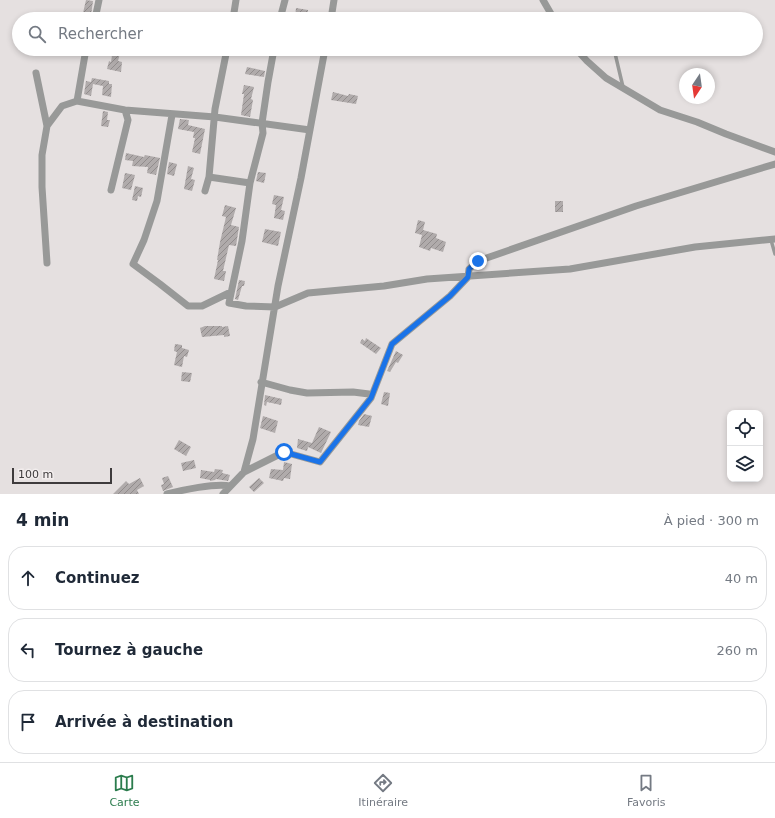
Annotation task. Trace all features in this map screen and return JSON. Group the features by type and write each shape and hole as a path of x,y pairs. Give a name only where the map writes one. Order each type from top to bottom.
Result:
{"street":[{"path":"96,12 99,0"},
{"path":"234,12 236,0"},
{"path":"282,12 285,0"},
{"path":"332,12 334,0"},
{"path":"543,0 550,12"},
{"path":"77,101 85,56"},
{"path":"204,191 209,177 215,109 226,56"},
{"path":"273,56 262,123 263,133 250,183 242,241 229,303 275,308 308,293 384,286 427,279 570,269 695,247 773,240"},
{"path":"244,472 253,439 278,286 301,178 324,56"},
{"path":"582,56 606,78 660,110 697,122 775,152"},
{"path":"36,72 47,126 42,154 42,187 47,263"},
{"path":"47,126 62,106 77,101 125,110 172,115 215,117 310,130"},
{"path":"111,190 128,120 125,110"},
{"path":"172,115 157,201 144,240 133,264 188,306 202,306 231,292"},
{"path":"223,494 244,472 284,452 320,462 371,398 392,344 450,296 468,277 469,269 478,261 636,206 775,164"},
{"path":"209,177 250,183"},
{"path":"262,382 307,393 353,392 369,394 371,398"},
{"path":"167,494 216,486 230,486"}],"lane":[{"path":"616,56 623,88"},
{"path":"773,240 775,254"}],"building":[{"path":"86,0 93,1 91,12 83,12"},
{"path":"296,8 308,10 308,12 296,12"},
{"path":"112,56 119,56 118,61 122,62 121,72 107,69 109,61 111,62"},
{"path":"247,67 265,71 264,77 245,74"},
{"path":"92,78 109,81 109,84 112,84 111,97 102,95 103,86 93,84 91,96 84,94 86,81 91,82"},
{"path":"244,85 254,87 251,99 253,100 250,117 241,115"},
{"path":"333,92 348,96 349,94 358,96 356,104 331,100"},
{"path":"103,111 108,112 107,120 110,120 108,127 101,126"},
{"path":"180,119 189,120 188,125 205,129 200,154 192,152 195,138 193,138 194,132 178,129"},
{"path":"126,153 144,157 145,155 160,158 156,175 147,173 148,167 132,166 133,161 125,160"},
{"path":"169,162 177,164 174,176 167,174"},
{"path":"188,166 194,168 191,179 195,180 192,191 184,189"},
{"path":"258,172 266,173 264,183 256,181"},
{"path":"125,173 135,175 131,190 122,188"},
{"path":"135,186 143,188 141,197 138,196 137,201 132,200"},
{"path":"274,195 284,197 281,210 285,211 283,220 274,218 276,205 272,204"},
{"path":"555,201 563,201 563,212 555,212"},
{"path":"225,205 236,208 231,225 239,227 236,246 229,245 223,271 226,271 224,281 214,279 226,217 222,216"},
{"path":"418,220 425,222 423,230 437,234 436,238 446,242 443,252 431,248 430,251 419,247 422,235 415,233"},
{"path":"265,229 281,232 278,246 262,242"},
{"path":"239,280 245,281 238,300 235,299"},
{"path":"205,326 228,326 230,336 224,337 224,335 202,337 200,328"},
{"path":"366,338 381,348 376,354 360,343 362,339 365,341"},
{"path":"175,344 182,345 182,348 189,350 187,357 184,356 182,367 174,365 177,352 174,351"},
{"path":"396,351 403,355 398,363 396,362 390,372 387,371"},
{"path":"182,372 192,373 190,382 181,381"},
{"path":"384,392 390,393 388,406 381,404"},
{"path":"265,395 282,399 281,405 267,402 266,406 264,405"},
{"path":"364,414 372,416 369,427 358,425"},
{"path":"263,416 278,421 275,433 260,428"},
{"path":"319,427 331,432 321,453 308,447 307,451 297,448 298,439 312,443"},
{"path":"179,440 191,447 186,456 174,449"},
{"path":"194,460 196,468 183,471 181,463"},
{"path":"284,462 292,464 290,479 284,478 283,481 269,478 271,469 283,470"},
{"path":"215,469 223,470 222,473 230,475 228,481 216,479 210,481 200,478 201,470 214,472"},
{"path":"168,476 173,487 163,491 161,485 164,484 162,478"},
{"path":"140,478 144,486 137,490 139,494 113,494 126,481 129,484"},
{"path":"259,478 264,483 254,492 249,487"}],"route":[{"path":"284,452 320,462 371,398 392,344 450,296 468,277 469,269 478,261"}]}
